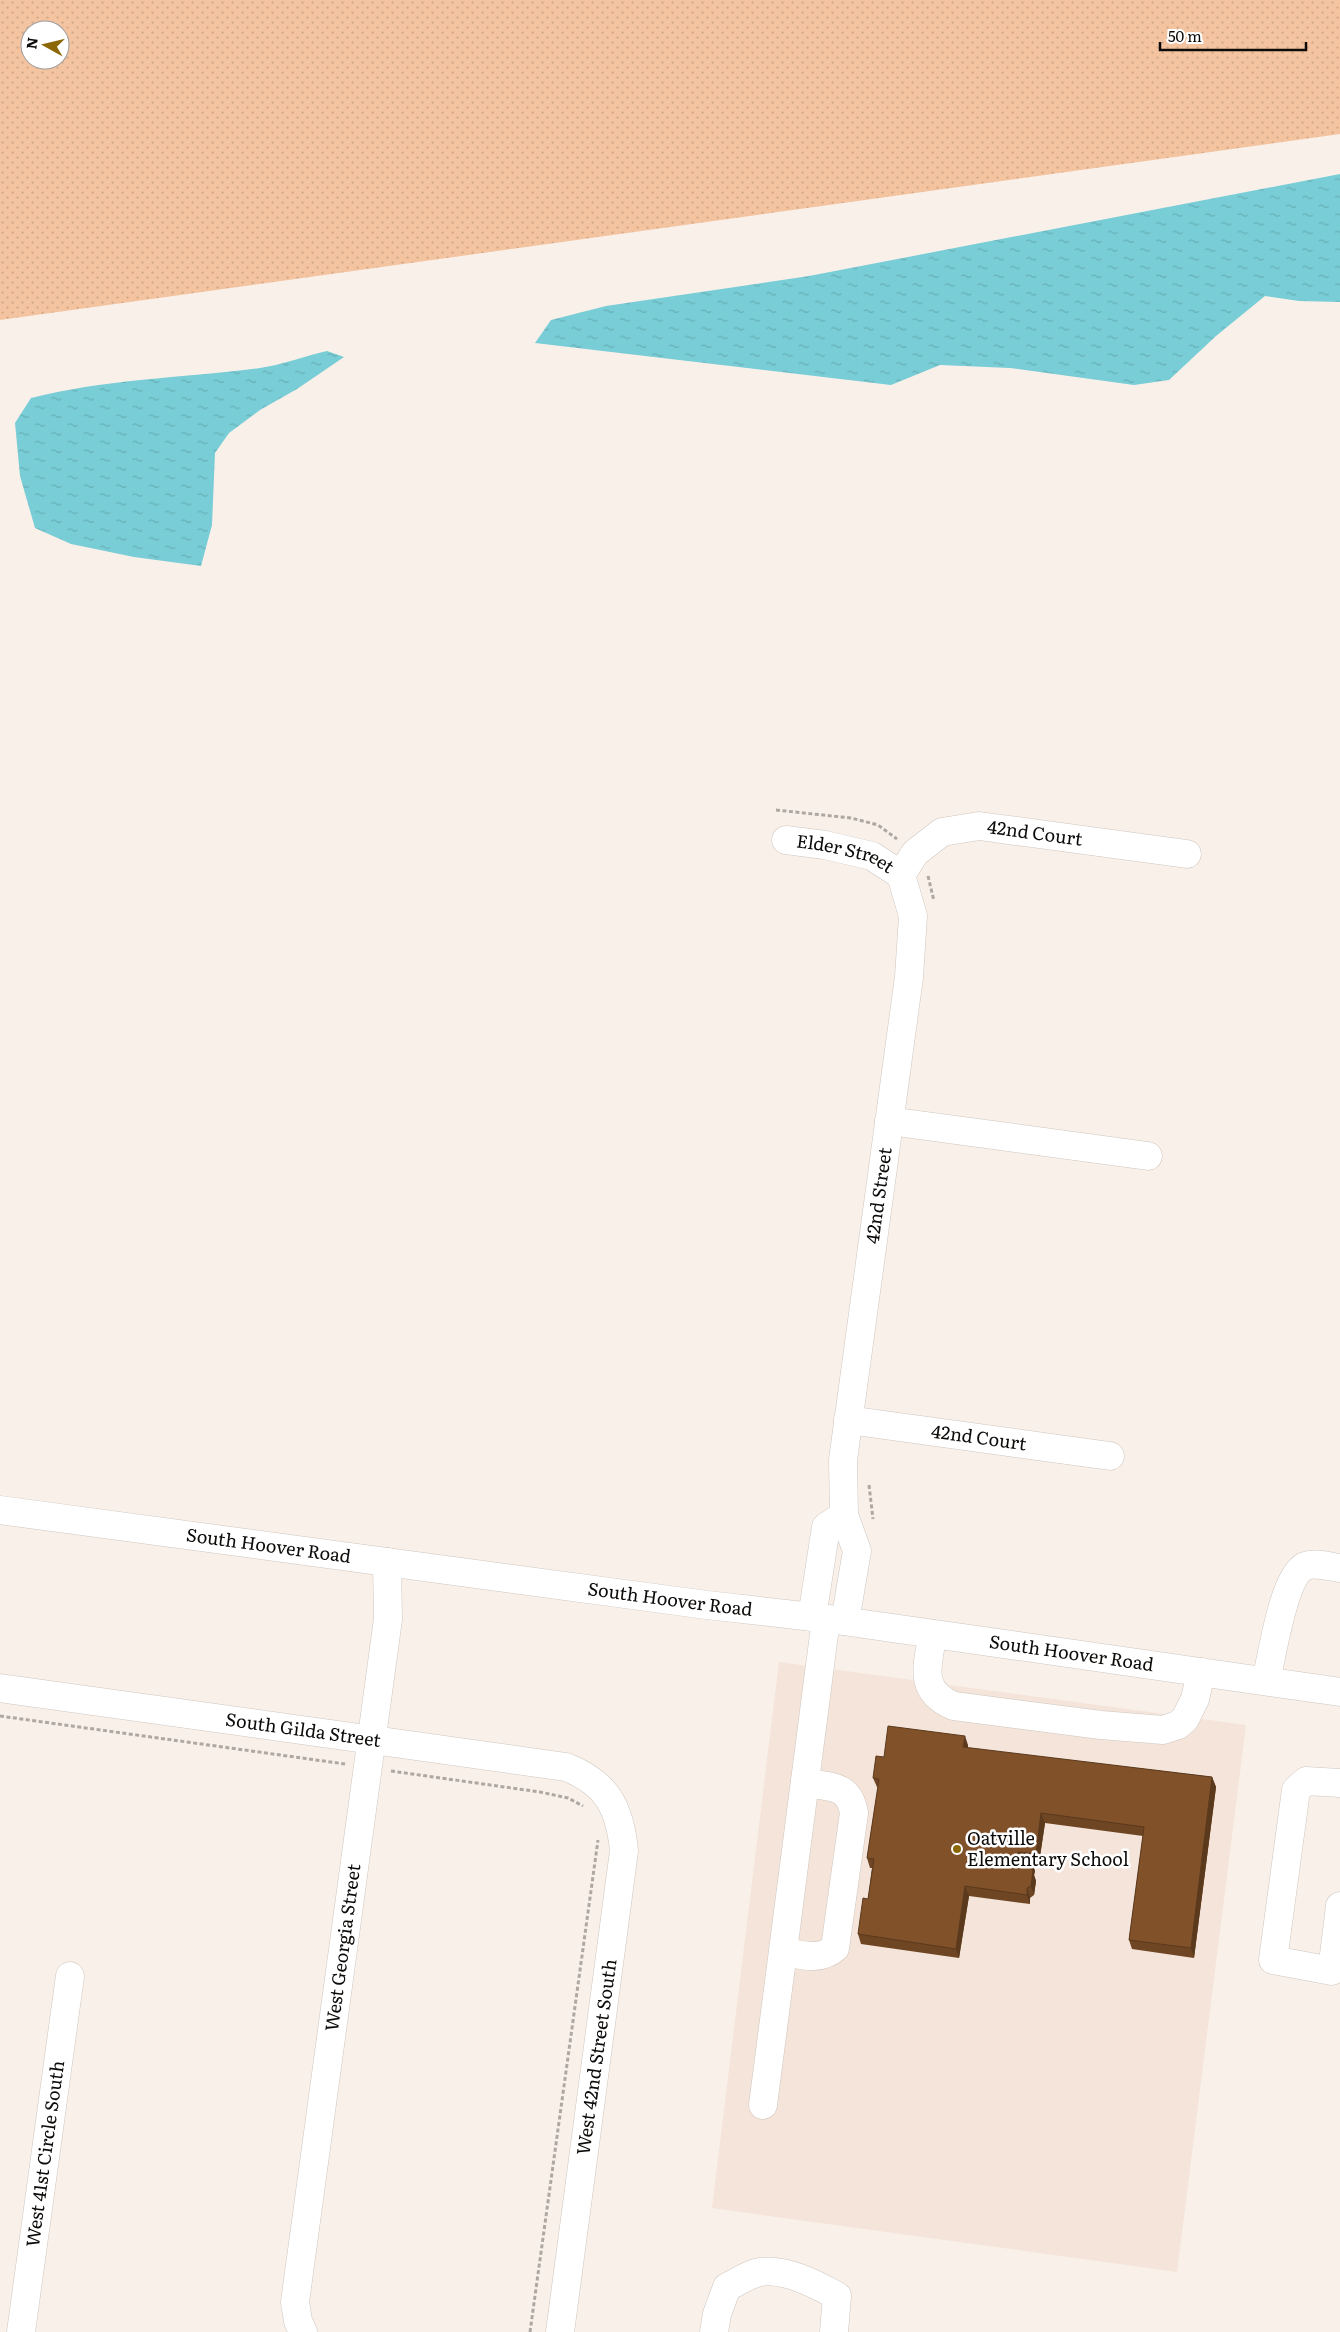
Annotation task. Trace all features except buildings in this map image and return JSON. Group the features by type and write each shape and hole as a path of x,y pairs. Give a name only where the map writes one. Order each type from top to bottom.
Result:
{"street":[{"name":"42nd Court","path":"901,876 915,853 942,832 979,826 1187,854"},
{"name":"Elder Street","path":"786,840 825,845 872,856 901,876"},
{"name":"42nd Street","path":"763,2105 827,1619 826,1527 844,1515 843,1460 909,977 913,916 901,876"},
{"path":"889,1121 1148,1156"},
{"name":"42nd Court","path":"848,1420 1110,1456"},
{"name":"South Hoover Road","path":"0,1510 708,1605 827,1619 1340,1692"},
{"name":"West Georgia Street","path":"303,2332 298,2321 295,2302 366,1767 388,1619 387,1562"},
{"path":"1266,1681 1282,1608 1293,1578 1306,1566 1318,1565 1340,1568"},
{"path":"933,1634 928,1661 928,1684 932,1692 941,1701 954,1706 1101,1725 1163,1730 1178,1725 1185,1719 1195,1699 1201,1672"},
{"name":"South Gilda Street","path":"0,1688 566,1767 582,1774 593,1797"},
{"path":"1340,1783 1306,1781 1296,1790 1273,1960 1332,1970 1340,1906"},
{"path":"784,1952 817,1957 828,1954 835,1948 854,1813 852,1802 847,1794 838,1788 805,1783"},
{"name":"West 42nd Street South","path":"560,2332 624,1851 622,1830 611,1801 593,1797"},
{"name":"West 41st Circle South","path":"21,2332 70,1976"},
{"path":"714,2332 717,2314 728,2287 756,2273 784,2273 810,2281 837,2296 834,2332"}],"path":[{"path":"0,1716 540,1792 568,1798 593,1797"},
{"path":"530,2332 598,1838"}],"shaded area":[{"path":"0,0 1340,0 1340,134 0,320"},
{"path":"779,1662 1246,1725 1177,2272 712,2208"}],"water":[{"path":"1340,174 1340,302 1299,301 1265,296 1216,336 1169,380 1134,385 1010,368 940,365 891,385 535,343 551,320 606,306 809,276"},
{"path":"327,351 344,357 297,389 260,410 229,433 215,453 212,525 201,566 134,557 71,544 35,528 20,476 15,423 31,398 116,383 260,368"}],"place":[{"name":"Oatville Elementary School","path":"957,1849"}]}
